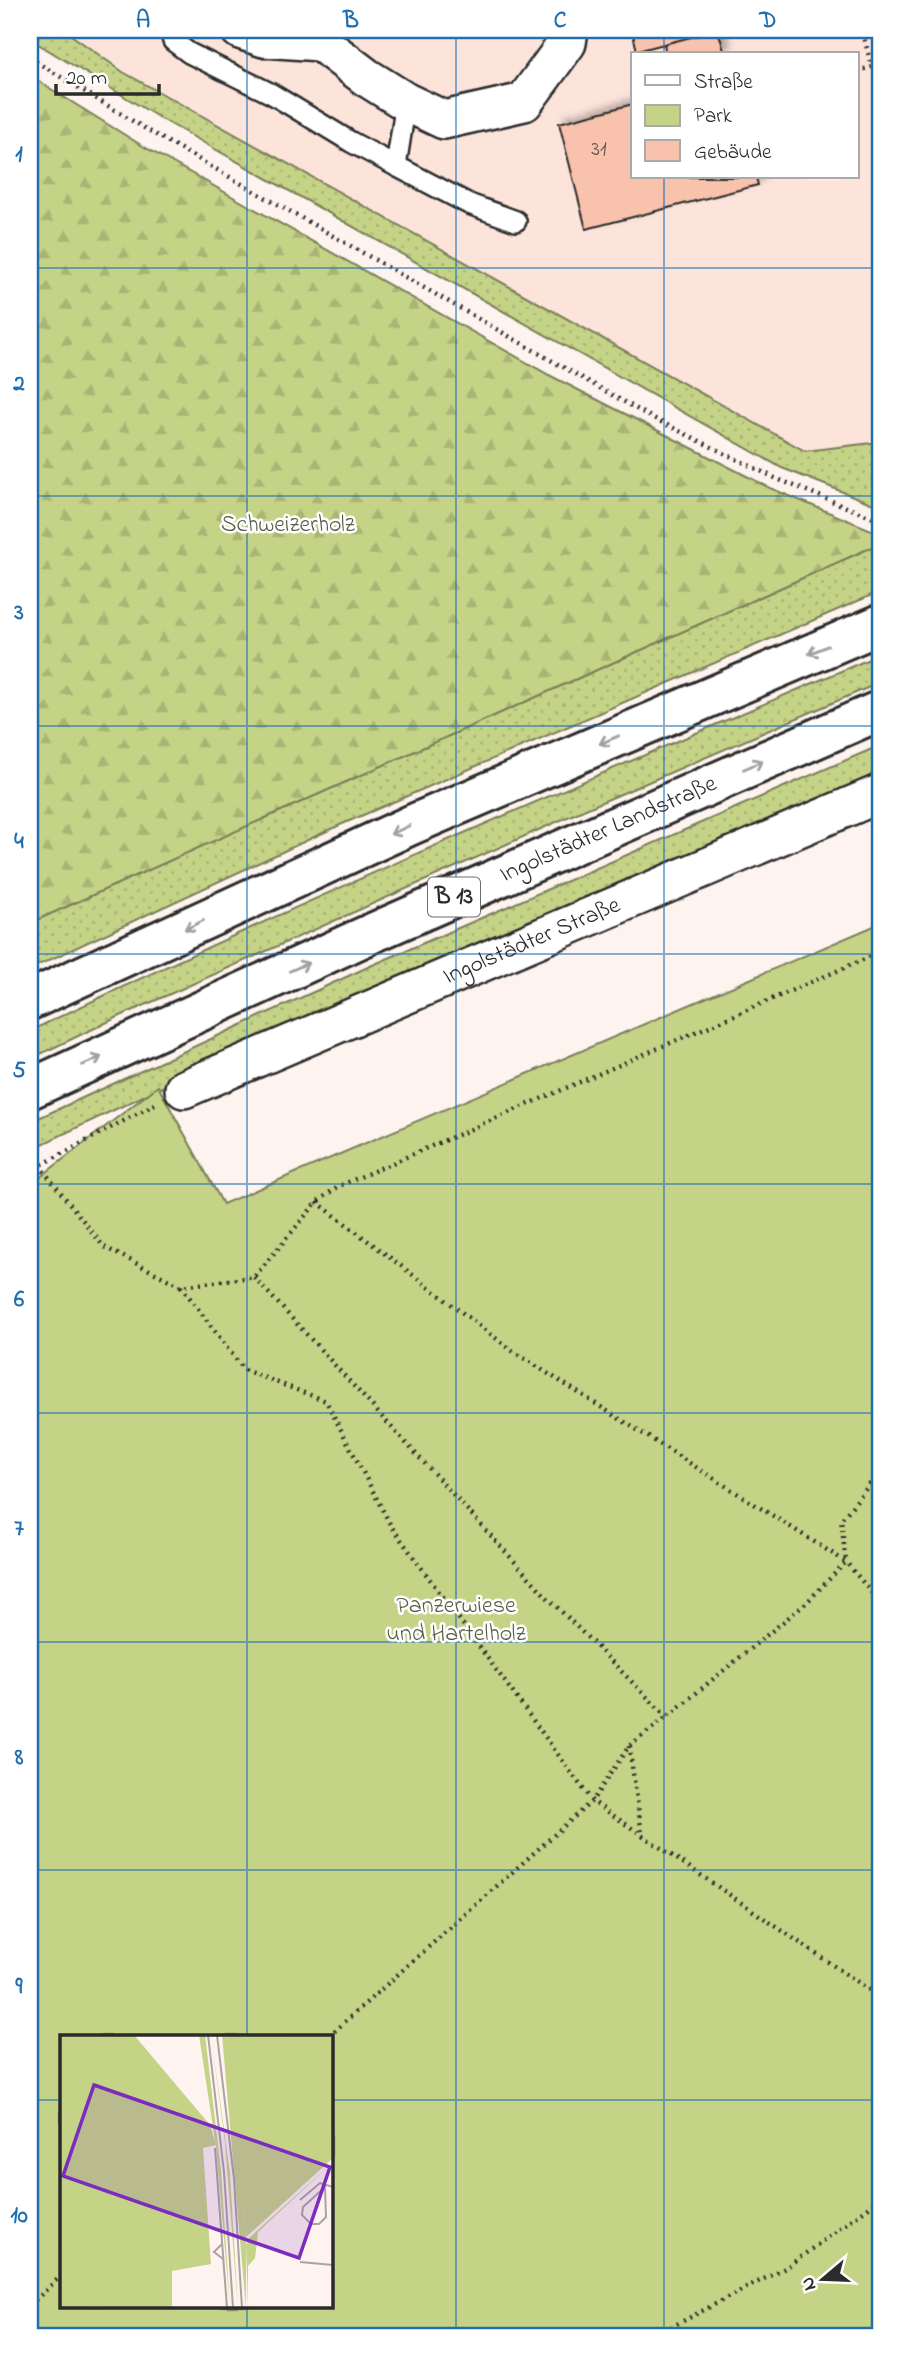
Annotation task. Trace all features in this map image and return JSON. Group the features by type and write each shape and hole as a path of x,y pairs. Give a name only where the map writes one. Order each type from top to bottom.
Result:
{"main road":[{"path":"30,1000 411,825 881,624"},
{"name":"Ingolstädter Landstraße","path":"30,1089 383,929 881,710"}],"street":[{"path":"240,30 264,38 320,42 366,77 406,102 444,120 524,102 567,43 569,30"},
{"name":"Ingolstädter Straße","path":"184,1089 881,793"}],"lane":[{"path":"170,30 173,41 188,54 272,94 351,142 469,204 516,221"},
{"path":"396,166 406,102"}],"path":[{"path":"858,71 872,67 862,30"},
{"path":"30,58 149,131 649,416 775,478 881,521"},
{"path":"181,1286 254,1277 317,1202 339,1186 881,952"},
{"path":"30,1171 184,1089"},
{"path":"39,1165 104,1247 181,1286 244,1370 326,1401 391,1526 592,1801 881,1998"},
{"path":"317,1202 514,1352 846,1562 881,1604"},
{"path":"254,1277 547,1597 667,1717"},
{"path":"846,1562 841,1520 881,1470"},
{"path":"330,2035 592,1801 629,1746 806,1603 846,1562"},
{"path":"629,1746 642,1835"},
{"path":"652,2337 788,2267 881,2198"},
{"path":"30,2305 60,2277"}],"shaded area":[{"path":"60,30 881,30 881,442 805,451 123,72"}],"green space":[{"path":"30,30 64,30 123,72 805,451 881,442 881,507 782,468 158,117 30,39"},
{"name":"Schweizerholz","path":"30,76 141,145 549,375 770,488 881,534 881,543 30,923"},
{"path":"881,543 881,591 340,825 30,969 30,923"},
{"path":"881,654 881,682 581,811 30,1059 30,1031 135,981 560,791"},
{"path":"881,745 881,781 177,1080 30,1150 30,1122 368,967"},
{"name":"Panzerwiese und Hartelholz","path":"881,923 881,2337 30,2337 30,1185 158,1086 223,1204"}],"building":[{"path":"632,30 718,30 637,51"},
{"path":"718,30 724,52 666,52 664,44"},
{"path":"631,105 631,178 756,178 758,185 586,229 559,123"}]}
